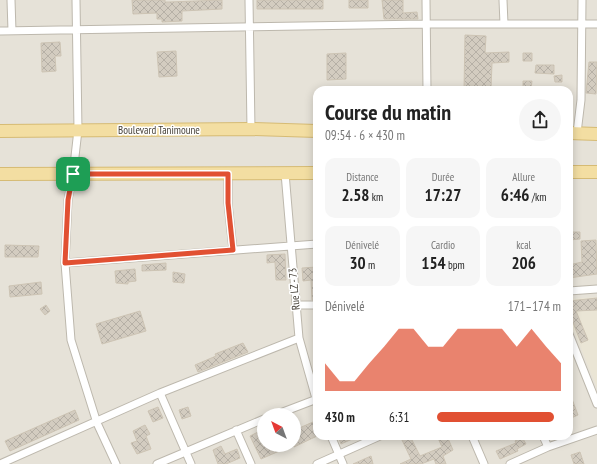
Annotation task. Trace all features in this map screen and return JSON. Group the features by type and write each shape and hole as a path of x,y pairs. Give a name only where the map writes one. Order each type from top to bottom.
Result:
{"main road":[{"name":"Boulevard Tanimoune","path":"0,131 251,129 313,131"},
{"path":"573,133 597,134"},
{"path":"573,172 597,172"},
{"path":"0,174 313,173"}],"street":[{"path":"11,0 12,31"},
{"path":"76,0 78,130 73,174 68,200 65,263 71,340 97,423 116,464"},
{"path":"249,0 251,129"},
{"path":"426,0 427,86"},
{"path":"503,0 504,24"},
{"path":"573,133 581,100 582,0"},
{"path":"0,31 76,28 426,24 597,24"},
{"name":"Rue LZ - 73","path":"285,172 299,338 313,386"},
{"path":"228,174 228,203 233,250"},
{"path":"65,263 313,244"},
{"path":"573,291 597,289"},
{"path":"296,305 313,305"},
{"path":"0,464 97,423 160,393 299,338"},
{"path":"573,344 597,404"},
{"path":"160,393 191,464"},
{"path":"295,408 313,401"},
{"path":"157,464 257,422"},
{"path":"236,430 252,464"},
{"path":"573,438 597,430"},
{"path":"333,440 343,464"},
{"path":"316,464 371,440"},
{"path":"474,440 484,464"},
{"path":"545,440 548,447"},
{"path":"510,464 548,447 568,440"}],"shaded area":[{"path":"0,0 597,0 597,464 0,464"},
{"path":"597,297 597,388 573,329 573,299"}],"building":[{"path":"132,0 165,0 165,2 169,2 222,0 222,9 182,11 182,21 162,22 162,19 157,19 157,13 133,14"},
{"path":"257,0 323,0 323,9 257,9"},
{"path":"349,0 368,0 368,8 349,8"},
{"path":"382,0 403,0 403,13 417,12 418,19 384,19"},
{"path":"465,35 486,36 485,53 509,52 509,62 492,63 491,86 464,86"},
{"path":"60,42 61,56 55,56 56,71 42,72 41,43"},
{"path":"176,51 177,76 159,77 157,52"},
{"path":"346,53 346,79 327,80 327,54"},
{"path":"523,53 532,53 532,61 523,61"},
{"path":"589,62 597,62 596,94 586,93"},
{"path":"536,65 554,65 554,74 535,73"},
{"path":"562,75 562,82 555,82 554,76"},
{"path":"523,81 532,81 531,86 523,86"},
{"path":"573,232 580,232 580,239 573,240"},
{"path":"596,240 597,274 573,277 573,264 582,262 581,241"},
{"path":"5,245 39,246 38,257 5,257"},
{"path":"285,254 286,280 276,280 275,262 267,263 267,255"},
{"path":"166,263 166,270 142,271 142,265"},
{"path":"313,267 313,300 311,280 303,281 302,268"},
{"path":"135,269 136,281 128,282 128,284 116,283 115,271"},
{"path":"173,272 185,274 184,283 173,282"},
{"path":"41,282 42,294 10,297 9,286"},
{"path":"597,298 597,310 576,311 588,340 581,343 573,322 573,301"},
{"path":"46,305 50,311 45,315 40,309"},
{"path":"140,311 146,331 102,344 96,324"},
{"path":"243,343 248,352 198,372 195,365 216,356 215,354"},
{"path":"573,402 578,415 573,417"},
{"path":"158,407 163,418 153,422 148,411"},
{"path":"188,407 191,416 182,419 179,410"},
{"path":"75,410 79,420 10,451 5,441"},
{"path":"313,422 313,438 301,444 301,427"},
{"path":"145,425 150,434 146,436 151,449 137,454 131,443 137,441 133,431"},
{"path":"257,432 257,451 250,436"},
{"path":"340,440 350,440 341,444"},
{"path":"402,440 412,440 420,456 442,447 439,440 449,440 453,450 443,456 446,464 436,464 434,459 421,464 400,464 411,459"},
{"path":"524,440 526,444 517,449 518,451 500,459 496,451 516,443 515,441"},
{"path":"221,446 225,454 237,449 240,458 226,464 218,464 213,450"},
{"path":"258,452 277,452 261,459"},
{"path":"580,452 584,464 574,464 571,455"},
{"path":"371,456 373,464 353,464"}],"route":[{"path":"73,174 228,174 228,203 233,250 65,263 68,200 73,174"}]}
